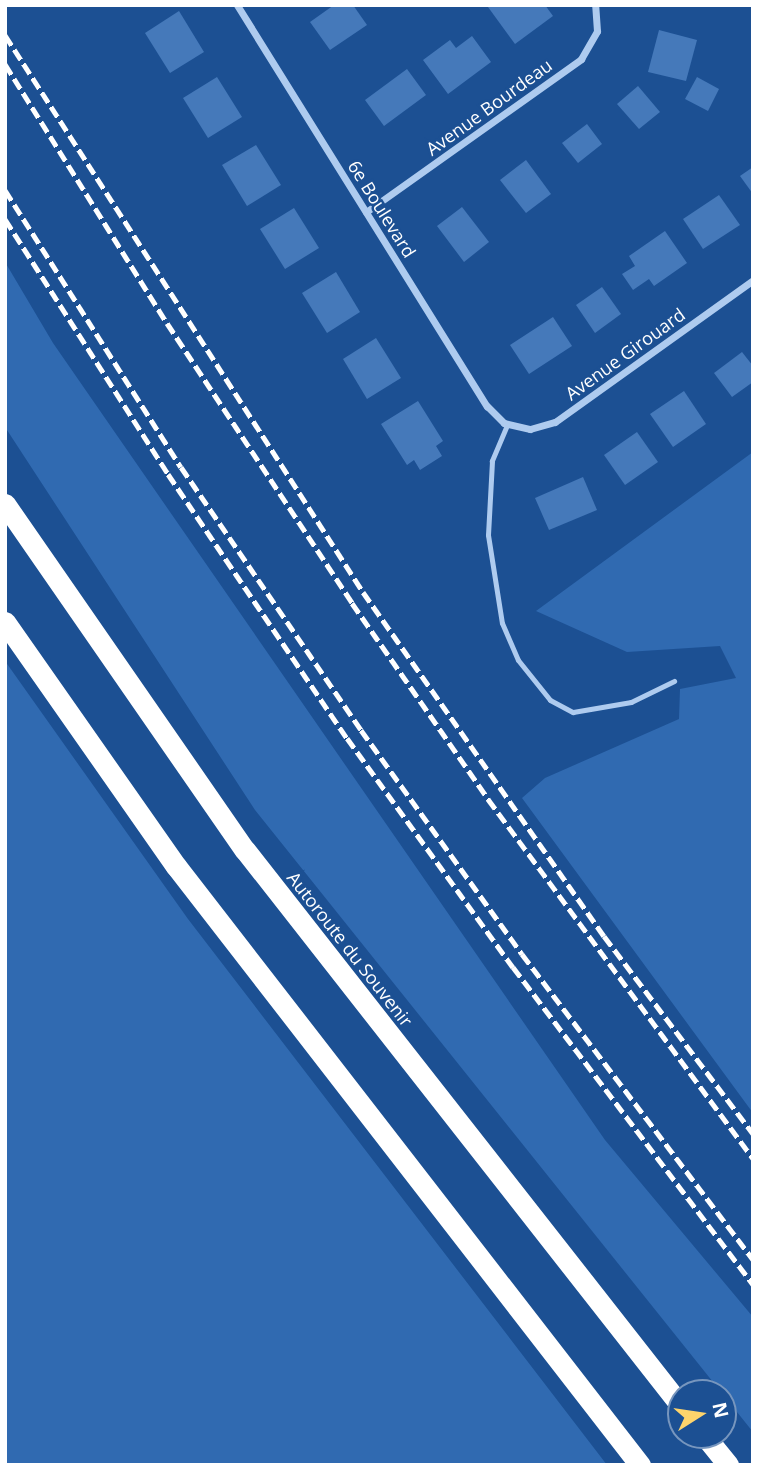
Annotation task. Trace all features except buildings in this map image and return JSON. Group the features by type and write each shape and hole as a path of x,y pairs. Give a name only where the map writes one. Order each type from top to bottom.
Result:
{"highway":[{"name":"Autoroute du Souvenir","path":"5,504 245,850 667,1388"},
{"path":"5,622 201,898 640,1465"},
{"path":"715,1449 728,1465"}],"street":[{"name":"6e Boulevard","path":"237,5 487,407 507,425"},
{"name":"Avenue Bourdeau","path":"366,212 581,59 597,31 595,5"},
{"name":"Avenue Girouard","path":"507,425 530,429 555,422 753,280"}],"lane":[{"path":"507,425 492,461 488,535 502,623 518,660 550,700 573,712 631,702 674,681"}],"shaded area":[{"path":"5,262 53,343 605,1140 753,1317 753,1432 737,1412 737,1379 711,1379 255,810 5,427"},
{"path":"753,452 753,1113 522,798 545,778 679,719 680,689 736,678 720,646 627,652 536,611"},
{"path":"5,661 188,919 607,1465 5,1465"}],"railway":[{"path":"5,35 363,592 604,936 753,1134"},
{"path":"5,64 167,323 352,603 488,799 753,1159"},
{"path":"5,190 181,467 361,730 522,954 753,1259"},
{"path":"5,219 168,474 347,738 513,967 753,1284"}]}
